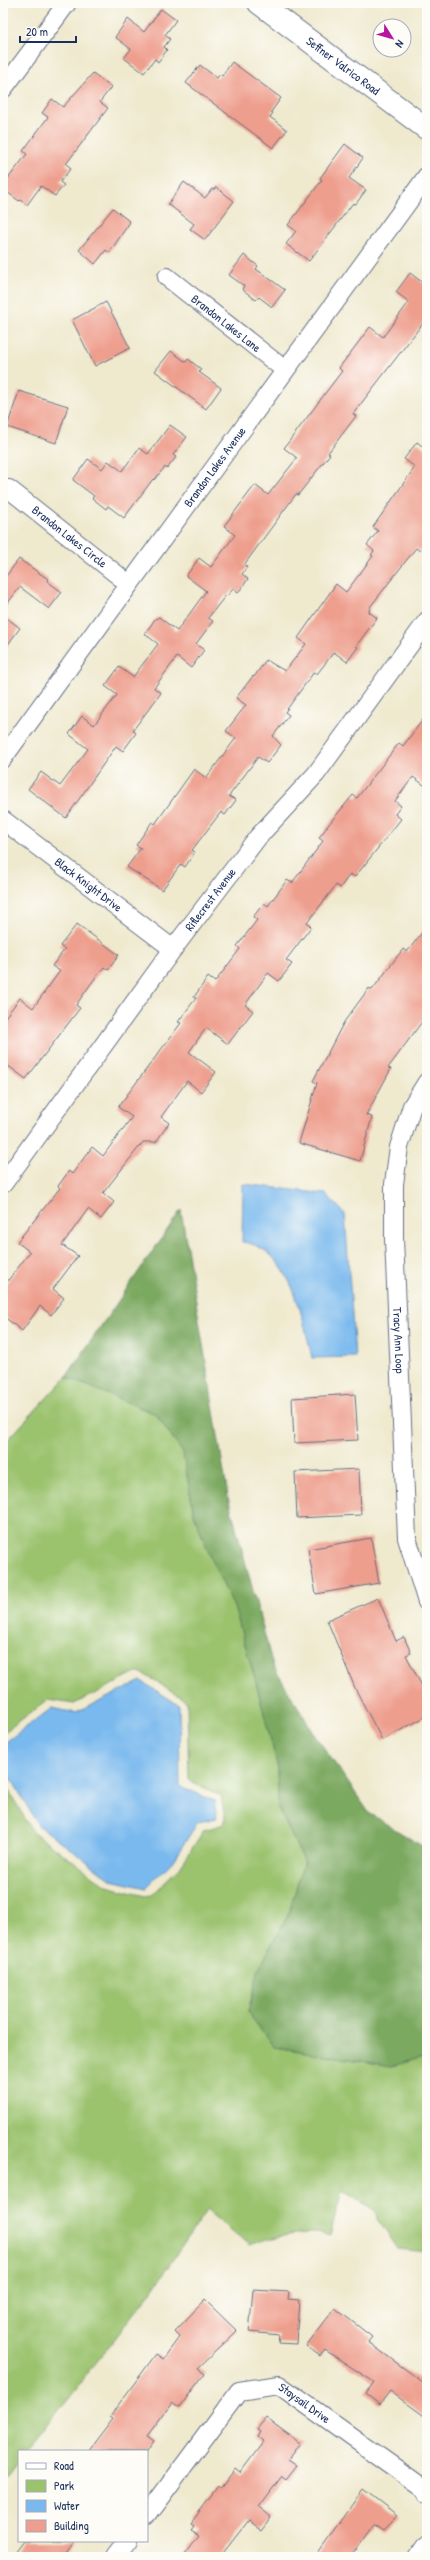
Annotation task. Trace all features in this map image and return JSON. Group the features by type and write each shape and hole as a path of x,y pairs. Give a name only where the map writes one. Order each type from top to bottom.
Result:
{"street":[{"path":"3,89 66,3"},
{"name":"Seffner Valrico Road","path":"259,3 427,129"},
{"name":"Brandon Lakes Avenue","path":"3,758 427,176"},
{"name":"Brandon Lakes Lane","path":"167,277 285,370"},
{"name":"Brandon Lakes Circle","path":"9,489 129,584"},
{"name":"Riflecrest Avenue","path":"3,1184 173,949 258,837 316,774 427,621"},
{"name":"Black Knight Drive","path":"3,820 173,949"},
{"name":"Tracy Ann Loop","path":"427,1082 412,1106 399,1147 394,1184 394,1239 407,1538 427,1602"},
{"name":"Staysail Drive","path":"148,2514 239,2391 280,2385 426,2490 427,2494"},
{"path":"116,2557 127,2542"},
{"path":"417,2557 427,2544"}],"green space":[{"path":"181,1210 228,1497 273,1666 317,1738 370,1814 427,1849 427,2056 392,2066 275,2047 248,2013 259,1968 289,1913 304,1861 278,1808 277,1764 254,1675 234,1607 212,1561 194,1514 183,1453 156,1414 66,1377"},
{"path":"66,1377 156,1414 183,1453 194,1514 212,1561 234,1607 254,1675 277,1764 278,1808 304,1861 289,1913 259,1968 248,2013 275,2047 392,2066 427,2056 427,2252 398,2249 378,2220 377,2213 342,2190 330,2236 313,2233 301,2233 278,2237 249,2245 207,2210 145,2300 28,2450 18,2450 18,2462 3,2482 3,1781 33,1832 107,1886 145,1896 151,1895 180,1867 204,1830 224,1824 225,1818 221,1796 189,1780 187,1703 183,1698 142,1673 136,1673 74,1704 48,1700 3,1733 3,1445"}],"water":[{"path":"243,1184 326,1194 345,1214 355,1357 312,1358 299,1305 292,1287 283,1271 272,1257 259,1247 242,1242"},
{"path":"141,1681 179,1705 180,1786 214,1801 217,1818 198,1822 172,1862 146,1888 112,1880 38,1825 3,1764 3,1744 52,1708 76,1713"}],"building":[{"path":"161,9 176,20 165,35 170,39 164,47 167,50 158,62 155,59 144,73 124,58 131,49 115,37 128,19 144,32"},
{"path":"232,62 281,98 271,112 273,113 270,117 287,130 273,148 186,83 200,65 217,78 220,74 222,76"},
{"path":"93,73 111,87 100,102 108,108 66,164 71,168 60,182 64,185 55,196 41,186 27,205 20,200 19,201 3,189 3,185 27,154 23,151 48,117 42,113 52,99 63,107"},
{"path":"345,144 363,158 349,178 366,190 355,205 353,203 309,261 286,244 296,231 288,225 322,180 320,178"},
{"path":"184,182 205,198 212,189 214,190 216,187 234,201 205,240 190,229 194,224 168,204"},
{"path":"113,208 130,222 109,253 106,250 95,264 79,250"},
{"path":"244,255 258,266 256,269 285,290 272,307 259,297 256,300 242,289 244,286 229,275"},
{"path":"410,273 427,286 427,318 353,414 356,416 328,453 330,454 298,495 296,494 244,565 247,567 242,574 248,579 238,593 233,589 227,596 226,595 208,618 213,621 196,644 204,650 191,668 177,657 154,688 161,693 133,730 136,733 123,751 116,746 66,818 28,789 41,772 60,786 88,749 69,734 82,716 94,725 117,695 105,686 119,667 133,677 158,644 145,634 155,619 159,617 177,631 206,591 186,576 199,558 211,567 235,535 224,526 255,485 268,495 297,458 284,448 342,371 339,368 370,327 383,337 409,302 396,292"},
{"path":"106,302 130,348 95,366 72,320"},
{"path":"171,351 186,362 188,359 201,369 199,372 221,388 206,409 155,371"},
{"path":"19,391 68,406 56,443 7,427"},
{"path":"170,425 187,437 173,455 176,457 167,469 165,467 154,480 153,479 124,518 108,506 106,509 92,498 94,496 73,480 88,459 102,469 108,461 122,471 139,448 148,454"},
{"path":"417,442 427,450 427,542 420,551 416,548 370,607 369,612 377,618 356,646 358,647 347,662 334,652 317,674 314,672 285,712 289,715 273,736 281,745 267,763 258,757 229,796 236,800 225,815 221,812 192,850 195,852 185,867 181,864 162,890 127,867 141,848 136,845 152,822 155,824 194,769 206,778 236,738 226,731 246,705 236,698 266,660 285,671 306,644 298,638 336,584 346,592 373,556 371,555 374,551 367,545 378,531 373,527 415,467 404,459"},
{"path":"19,559 48,579 47,581 62,592 49,609 20,587 3,609 3,580"},
{"path":"3,615 20,628 3,651"},
{"path":"427,714 427,787 413,777 395,801 401,806 395,814 401,819 355,877 350,874 340,888 336,885 307,923 311,927 286,960 292,964 279,981 268,973 245,1005 253,1011 228,1044 206,1028 189,1052 216,1072 201,1092 187,1081 161,1117 169,1123 156,1142 143,1142 103,1193 114,1202 101,1219 88,1209 62,1245 78,1256 53,1289 64,1298 51,1315 40,1306 22,1331 3,1316 3,1287 30,1252 17,1242 60,1188 58,1186 69,1171 72,1174 92,1147 103,1156 132,1117 118,1107 181,1023 178,1022 196,998 194,997 208,977 215,982 240,949 237,946 257,920 253,917 264,903 268,906 287,880 292,883 323,841 319,838 329,824 353,795 357,798 399,743 403,746"},
{"path":"77,924 119,955 108,970 104,967 95,978 76,1005 80,1008 26,1079 3,1062 3,1020 20,998 33,1008 60,971 52,966 65,949 60,946"},
{"path":"427,926 427,1015 388,1068 391,1069 366,1115 372,1117 360,1161 299,1143 317,1083 313,1081 344,1022 369,988 372,990 403,949 407,952"},
{"path":"355,1394 358,1440 294,1443 292,1398"},
{"path":"359,1469 361,1515 297,1518 295,1472"},
{"path":"371,1538 379,1583 316,1594 308,1549"},
{"path":"378,1598 396,1641 404,1637 411,1653 406,1655 422,1686 427,1683 427,1716 382,1740 355,1688 327,1620"},
{"path":"253,2290 289,2292 288,2299 299,2300 296,2344 278,2343 279,2335 249,2332"},
{"path":"205,2300 237,2331 198,2368 205,2373 179,2408 172,2403 147,2436 154,2441 148,2450 89,2450 113,2418 110,2416 156,2354 163,2359 180,2336 175,2331"},
{"path":"335,2308 372,2337 368,2342 427,2385 427,2418 390,2391 380,2404 366,2393 374,2382 325,2350 320,2356 306,2346"},
{"path":"266,2418 300,2443 288,2459 297,2465 286,2479 282,2476 259,2507 271,2517 261,2530 248,2521 220,2557 182,2557 199,2534 191,2529 194,2525 191,2523 218,2487 220,2489 235,2469 240,2473 264,2441 257,2436 260,2431 257,2429"},
{"path":"363,2490 397,2516 383,2530 374,2524 350,2557 316,2557"},
{"path":"23,2542 75,2542 64,2557 12,2557"}]}
